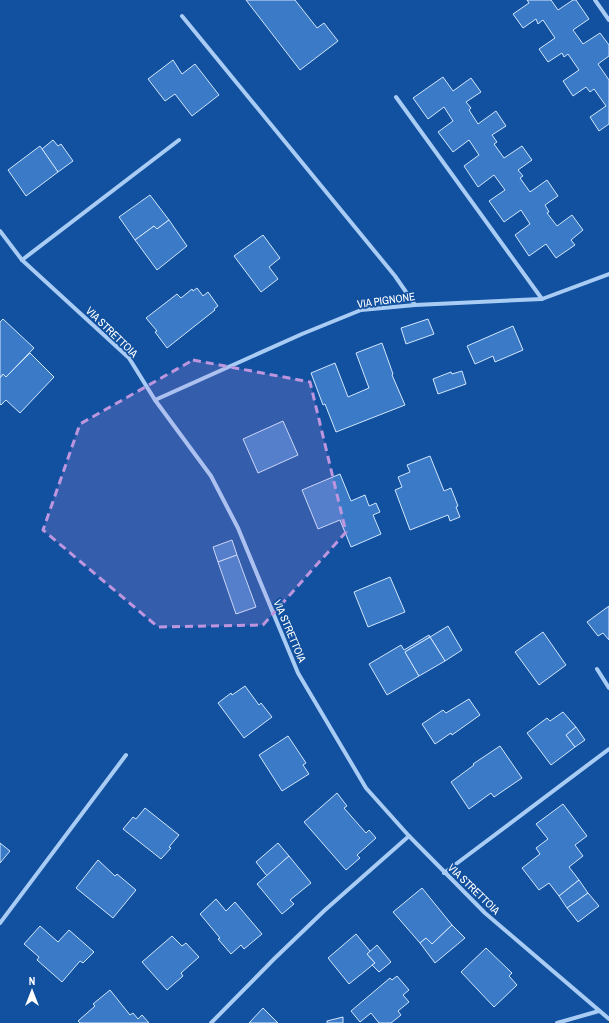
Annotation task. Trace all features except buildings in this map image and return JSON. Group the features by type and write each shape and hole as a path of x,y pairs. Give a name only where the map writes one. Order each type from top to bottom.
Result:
{"street":[{"path":"594,0 609,20"},
{"path":"182,16 395,276 415,305"},
{"path":"396,97 542,299"},
{"path":"22,260 180,140"},
{"name":"VIA STRETTOIA","path":"0,231 22,260 129,358 155,400 211,476 238,528 298,673 366,788 444,873 485,913 609,1019"},
{"name":"VIA PIGNONE","path":"155,400 302,334 361,310 415,305 542,299 609,274"},
{"path":"597,669 609,688"},
{"path":"444,873 609,749"},
{"path":"0,923 126,755"},
{"path":"212,1023 274,959 325,910 409,836"},
{"path":"557,1023 599,1011"}],"highlighted area":[{"path":"193,360 310,382 346,532 263,625 158,627 43,530 80,424"}]}
